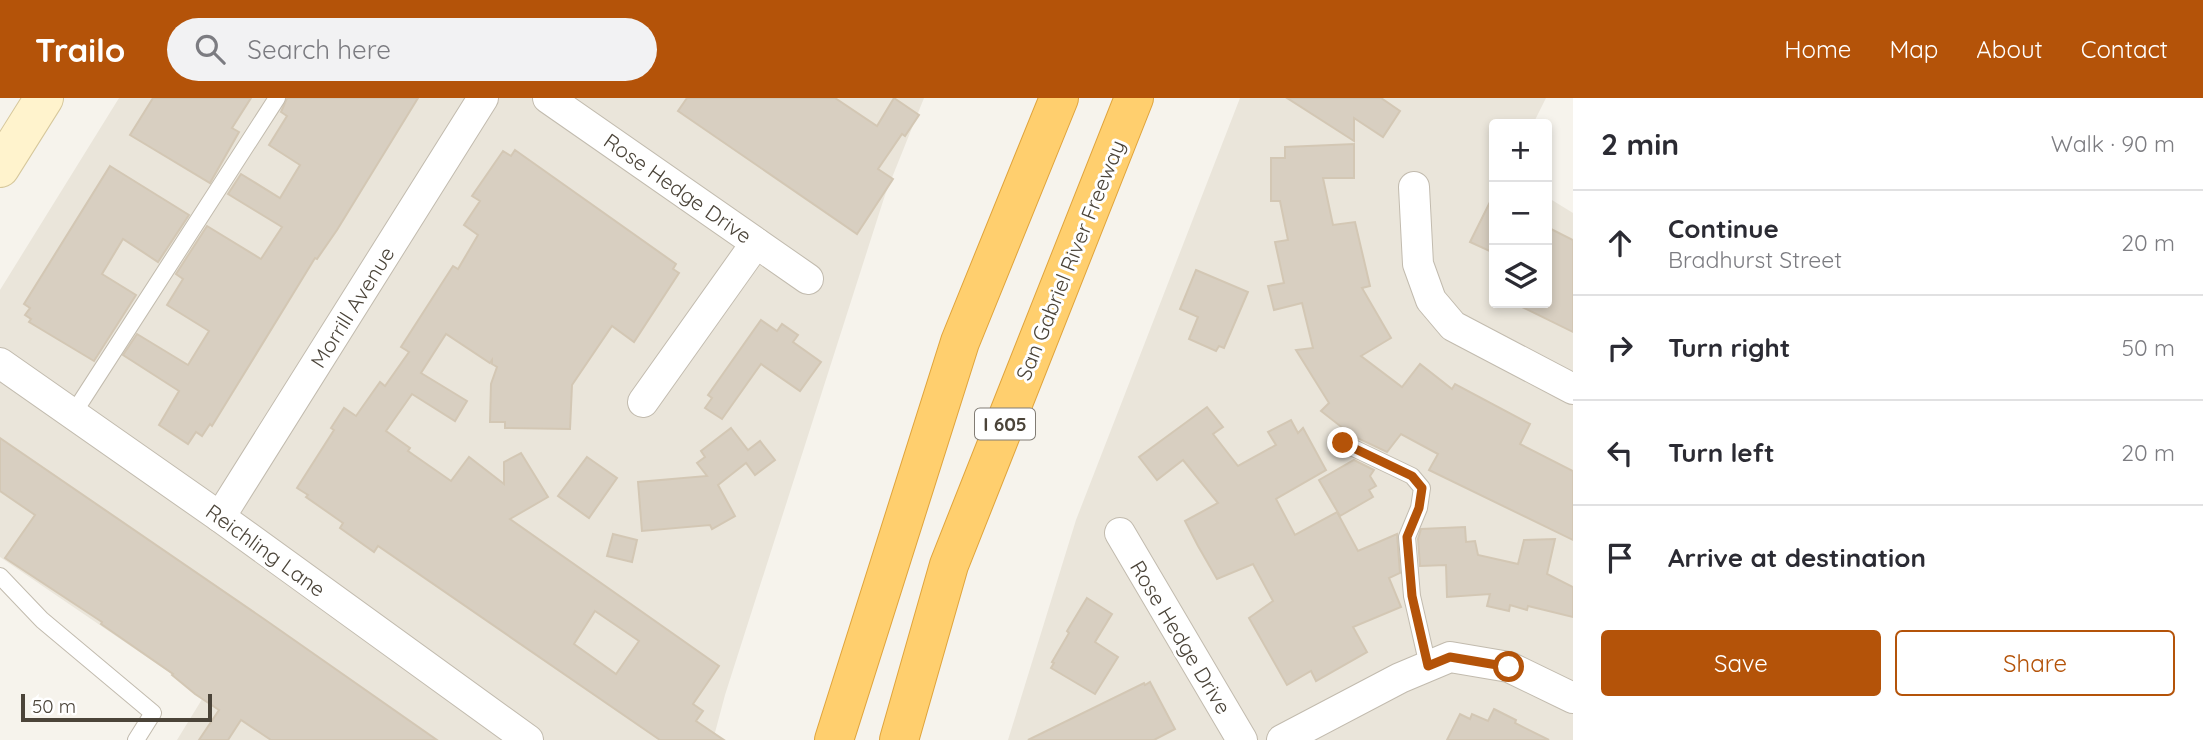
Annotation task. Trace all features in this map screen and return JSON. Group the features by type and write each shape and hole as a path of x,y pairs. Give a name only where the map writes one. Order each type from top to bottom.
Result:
{"highway":[{"path":"834,740 960,341 1059,98"},
{"name":"San Gabriel River Freeway","path":"899,740 949,565 1129,103"}],"main road":[{"path":"0,168 44,98"}],"street":[{"name":"Morrill Avenue","path":"220,517 483,98"},
{"name":"Rose Hedge Drive","path":"548,98 808,279"},
{"path":"1414,187 1418,264 1431,300 1453,326 1573,389"},
{"path":"643,402 756,243"},
{"name":"Reichling Lane","path":"0,363 220,517 528,740"},
{"name":"Rose Hedge Drive","path":"1120,533 1242,740"},
{"path":"1282,740 1400,678 1450,657 1509,667 1573,698"}],"lane":[{"path":"73,414 276,98"},
{"path":"1343,443 1412,476 1422,488 1419,508 1407,537 1412,596 1428,666"},
{"path":"0,576 42,620 153,713 136,740"}],"shaded area":[{"path":"119,98 924,98 885,195 713,740 177,740 204,696 0,557 0,290"},
{"path":"1240,98 1546,98 1536,119 1489,119 1489,308 1552,308 1552,200 1573,213 1573,740 1008,740 1076,520"}],"building":[{"path":"153,98 251,98 232,128 239,132 210,183 130,135"},
{"path":"287,98 418,98 337,230 317,259 315,258 212,426 210,424 202,436 196,432 188,444 159,425 179,391 123,355 137,334 188,365 209,331 167,305 183,279 176,274 207,226 261,259 282,227 228,194 241,174 280,198 300,165 269,145 287,116 281,112"},
{"path":"687,98 835,98 877,126 894,98 919,115 878,169 893,179 857,234 678,111"},
{"path":"1287,98 1381,98 1400,111 1383,137 1354,118 1354,141"},
{"path":"1354,144 1354,178 1323,178 1333,225 1355,222 1370,286 1362,288 1391,338 1361,356 1402,387 1420,364 1452,389 1455,384 1530,424 1520,444 1573,471 1573,540 1429,470 1438,454 1401,434 1387,452 1353,436 1321,411 1329,403 1296,350 1313,348 1302,303 1274,310 1268,286 1284,283 1275,242 1288,240 1280,201 1271,201 1271,158 1285,158 1285,147"},
{"path":"515,150 676,264 673,269 679,273 634,342 612,326 572,385 570,429 505,428 505,422 490,422 491,384 497,367 492,364 492,360 490,363 446,334 421,373 467,401 455,421 412,394 386,431 410,448 408,451 451,481 469,457 504,484 504,462 521,453 548,497 510,519 719,666 693,704 703,711 696,721 724,740 660,740 378,546 374,552 340,528 343,523 297,488 334,430 331,428 344,408 356,416 380,382 385,386 409,352 401,347 453,266 458,269 478,235 464,225 480,201 472,196 503,151 511,156","holes":["595,611 639,641 616,674 574,644"]},
{"path":"110,166 189,215 158,262 123,239 102,274 136,295 94,361 29,322 31,319 25,315 30,308 24,304"},
{"path":"1489,204 1489,251 1470,242"},
{"path":"1552,230 1573,240 1573,332 1524,308 1552,308"},
{"path":"1196,270 1248,292 1224,348 1219,346 1216,351 1189,339 1198,317 1180,309"},
{"path":"761,320 777,331 782,324 798,335 793,342 821,362 800,391 761,364 722,419 705,408 712,398 708,395"},
{"path":"1207,407 1223,427 1213,434 1238,466 1276,445 1268,432 1291,420 1298,433 1303,428 1326,470 1276,499 1295,535 1337,512 1358,551 1397,534 1400,573 1389,578 1401,607 1353,627 1367,652 1316,681 1311,671 1287,685 1249,618 1273,601 1253,564 1217,579 1198,546 1185,521 1218,503 1183,460 1157,480 1139,457"},
{"path":"731,428 748,450 760,441 775,460 755,475 746,463 718,485 735,516 712,529 710,525 642,531 638,482 707,476 697,463 705,457 701,451"},
{"path":"0,438 437,740 271,740 241,720 228,740 199,740 219,710 101,624 102,622 5,558 35,515 0,491"},
{"path":"587,457 617,478 589,518 558,496"},
{"path":"1354,460 1374,470 1370,476 1376,486 1369,490 1373,497 1340,516 1319,480"},
{"path":"1465,527 1466,542 1475,541 1478,555 1518,564 1524,540 1555,539 1547,574 1573,587 1573,617 1528,606 1527,610 1510,605 1509,611 1487,606 1490,594 1447,597 1446,565 1420,566 1418,539 1421,529"},
{"path":"613,534 637,540 632,562 607,556"},
{"path":"1087,598 1112,614 1095,642 1118,657 1095,694 1051,668 1069,633 1067,631"},
{"path":"1150,682 1175,729 1154,740 1028,740 1144,683 1145,685"},
{"path":"1494,709 1549,740 1447,740 1460,714 1470,719 1472,714 1488,721"}],"route":[{"path":"1343,443 1412,476 1422,488 1419,508 1407,537 1412,596 1428,666 1450,657 1509,667"}]}
